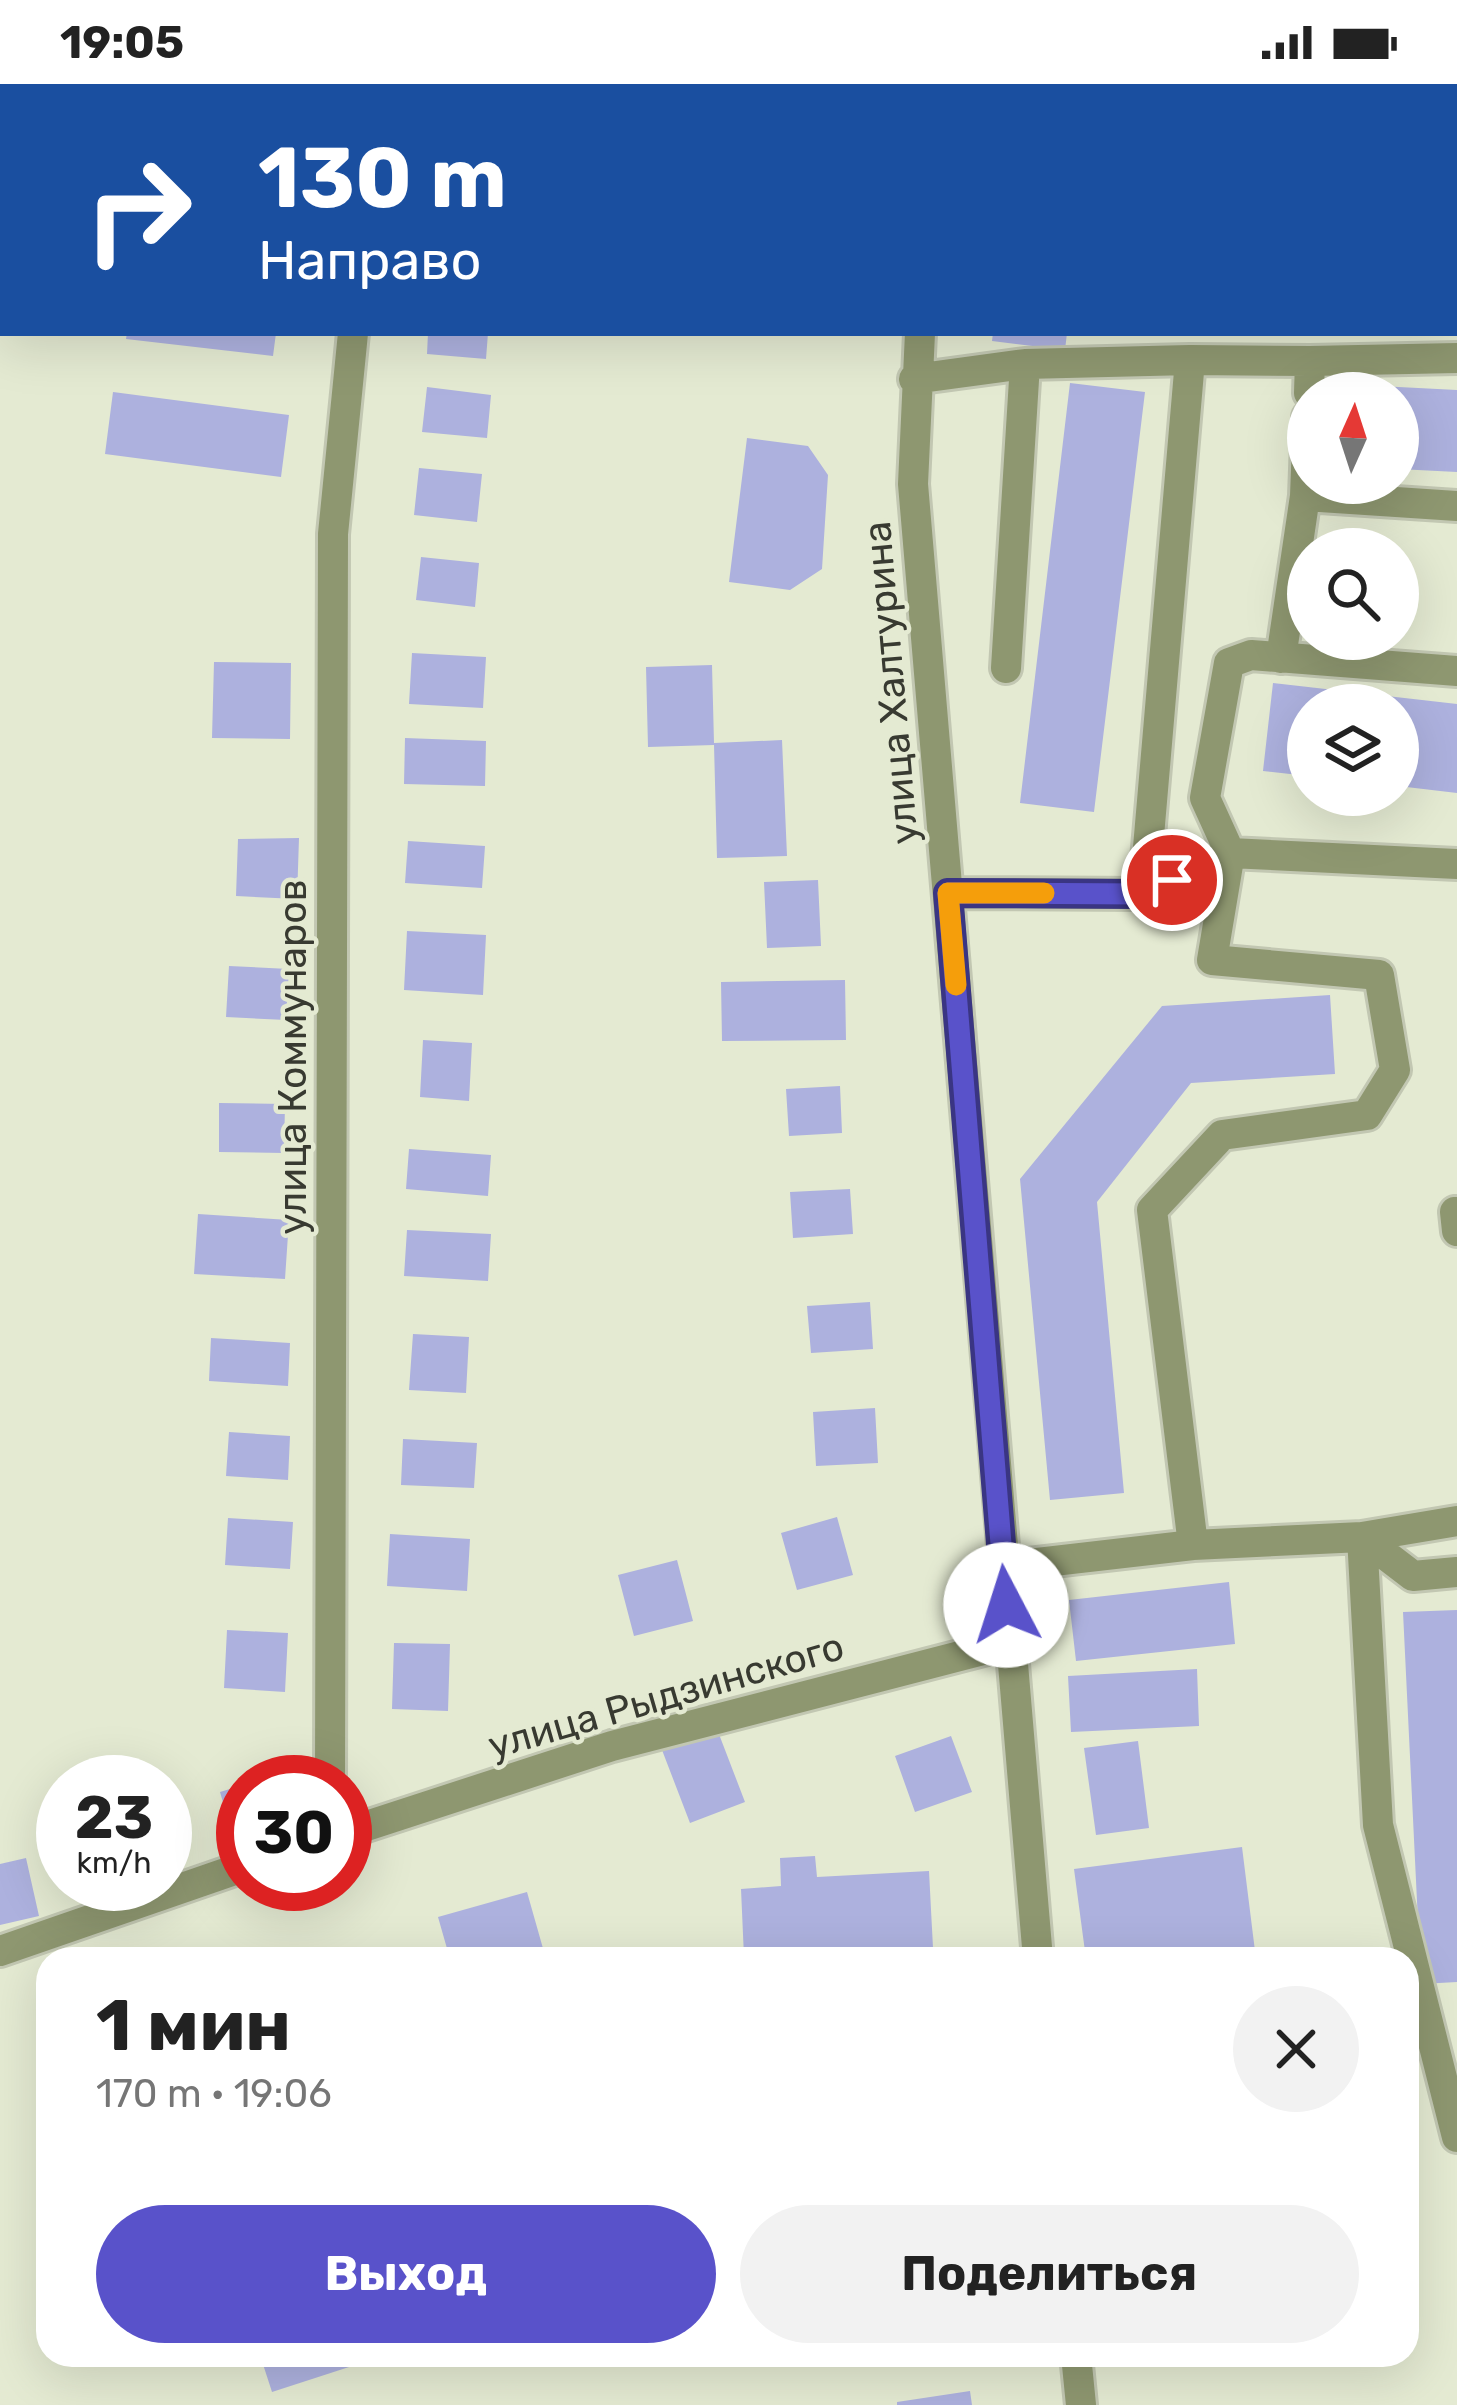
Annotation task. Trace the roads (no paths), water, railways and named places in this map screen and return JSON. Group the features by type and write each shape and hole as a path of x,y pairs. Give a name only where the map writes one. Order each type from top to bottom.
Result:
{"street":[{"name":"улица Коммунаров","path":"330,1755 333,534 352,336"},
{"name":"улица Халтурина","path":"920,336 914,379 913,484 1037,1947"},
{"path":"914,379 1025,364 1079,348 1190,360 1457,358"},
{"path":"1144,894 1190,360"},
{"path":"1310,361 1310,372"},
{"path":"1006,668 1025,364"},
{"path":"1281,658 1304,504"},
{"path":"1419,504 1457,506"},
{"path":"1193,1546 1151,1210 1222,1135 1367,1114 1395,1070 1379,975 1212,960 1230,853 1205,798 1229,663 1252,655 1457,671"},
{"path":"948,893 1144,894 1230,853 1457,864"},
{"path":"1002,1567 1193,1546 1362,1537 1457,1521"},
{"path":"1362,1537 1413,1576 1457,1572"},
{"path":"1362,1537 1378,1825 1409,1947"},
{"name":"улица Рыдзинского","path":"372,1824 612,1746 1010,1643"},
{"path":"0,1952 216,1876"},
{"path":"1419,1987 1457,2137"},
{"path":"1077,2367 1081,2405"}]}
